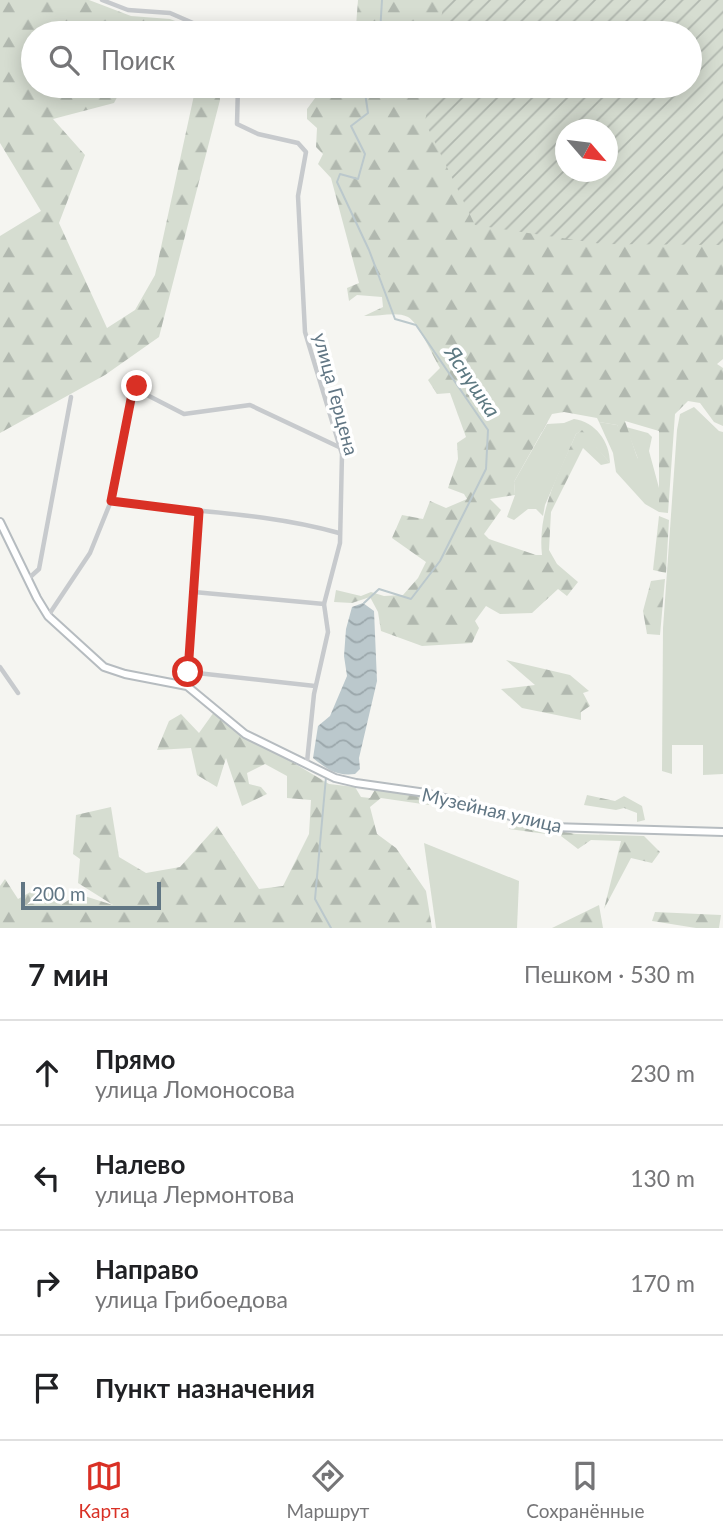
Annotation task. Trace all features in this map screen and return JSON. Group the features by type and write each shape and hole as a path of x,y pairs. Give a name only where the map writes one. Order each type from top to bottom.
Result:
{"street":[{"path":"102,0 128,10 170,13 188,21"},
{"name":"улица Герцена","path":"238,98 237,124 258,134 298,144 306,152 298,196 305,332 342,453 340,543 324,604 328,632 315,685 307,762"},
{"path":"48,616 90,553 111,501 132,394 137,386 149,396 184,414 250,405 339,447"},
{"path":"28,579 39,569 71,397"},
{"path":"111,501 256,516 306,524 339,533"},
{"path":"0,522 48,616 104,667 187,687 199,512"},
{"path":"194,592 324,604"},
{"path":"0,667 18,693"},
{"path":"188,672 315,685"},
{"name":"Музейная улица","path":"187,687 244,734 307,762 335,778 426,793 551,827 723,832"}],"green space":[{"path":"0,0 89,0 131,16 175,21 21,21 21,98 117,98 114,103 53,119 85,155 59,223 107,328 135,310 155,275 193,98 220,98 159,337 105,375 0,433 0,236 41,211 0,143"},
{"path":"358,0 476,0 468,21 356,21"},
{"path":"444,0 723,0 723,245 602,244 475,225 425,122 429,98 702,98 702,21 441,21"},
{"path":"315,98 454,98 458,173 723,214 723,359 717,364 723,368 723,426 714,422 700,403 688,401 675,414 668,513 659,512 659,431 625,421 638,460 632,460 617,425 564,412 552,414 514,482 515,495 490,499 501,510 484,534 489,539 542,555 541,539 546,508 576,434 582,430 610,463 601,465 583,448 551,512 549,550 557,564 578,582 567,596 558,589 532,613 500,614 486,606 475,621 479,628 472,643 422,646 381,631 378,612 370,597 352,603 334,602 336,590 361,596 371,592 384,596 403,595 418,578 426,562 392,538 402,515 423,519 430,501 446,508 467,499 464,494 448,488 458,459 457,443 466,437 450,393 437,394 428,380 440,368 412,320 398,314 364,316 383,307 382,297 357,295 349,301 347,288 359,283 331,178 318,164 323,154 316,147 317,128 307,119 307,109"},
{"path":"694,407 723,432 723,774 703,775 703,745 672,745 672,774 662,771 663,628 677,430 680,414"},
{"path":"574,419 595,428 600,434 607,447 610,463 581,431 576,434 545,505 543,516 536,509 528,509 514,520 507,517 515,495 514,482 547,424 564,423"},
{"path":"599,422 617,425 638,459 626,427 648,433 652,437 649,451 659,488 659,512 645,504 616,472 613,453"},
{"path":"659,516 669,520 666,573 653,570"},
{"path":"665,579 660,635 647,634 643,611 651,581"},
{"path":"506,660 570,675 589,691 583,693 590,706 581,712 581,720 522,708 501,689 535,685"},
{"path":"214,712 242,736 265,746 329,784 355,787 361,797 370,798 376,788 430,798 429,805 381,798 370,807 377,834 396,848 426,891 432,928 0,928 0,886 5,879 18,899 41,886 61,905 78,894 113,905 78,883 80,859 73,854 76,815 111,807 119,857 146,873 180,867 217,826 259,889 283,886 309,834 311,800 287,798 287,776 265,764 247,773 249,784 261,787 267,794 242,806 226,758 217,787 197,775 191,748 157,750 169,721 181,714 199,733"},
{"path":"587,795 615,801 624,796 642,806 645,820 637,822 637,813 624,808 616,810 584,805"},
{"path":"511,823 576,834 644,836 660,852 652,863 631,858 604,909 621,841 591,840 578,849 561,836 509,829"},
{"path":"424,843 519,881 517,928 436,928"},
{"path":"599,905 603,928 552,928"},
{"path":"655,912 721,915 719,928 696,928 652,921"}],"water":[{"path":"363,603 374,611 377,681 359,758 360,769 355,774 343,774 328,769 313,758 318,726 330,716 347,676 344,656 346,629 352,607"}],"waterway":[{"name":"Яснушка","path":"381,21 382,0"},
{"name":"Яснушка","path":"364,603 379,589 411,599 440,561 486,469 488,430 416,325 395,319 369,250 337,182 340,174 358,179 365,154 351,126 368,113 366,98"},
{"name":"Яснушка","path":"326,777 315,899 331,928"}],"route":[{"path":"137,386 132,394 111,501 199,512 188,672"}]}
